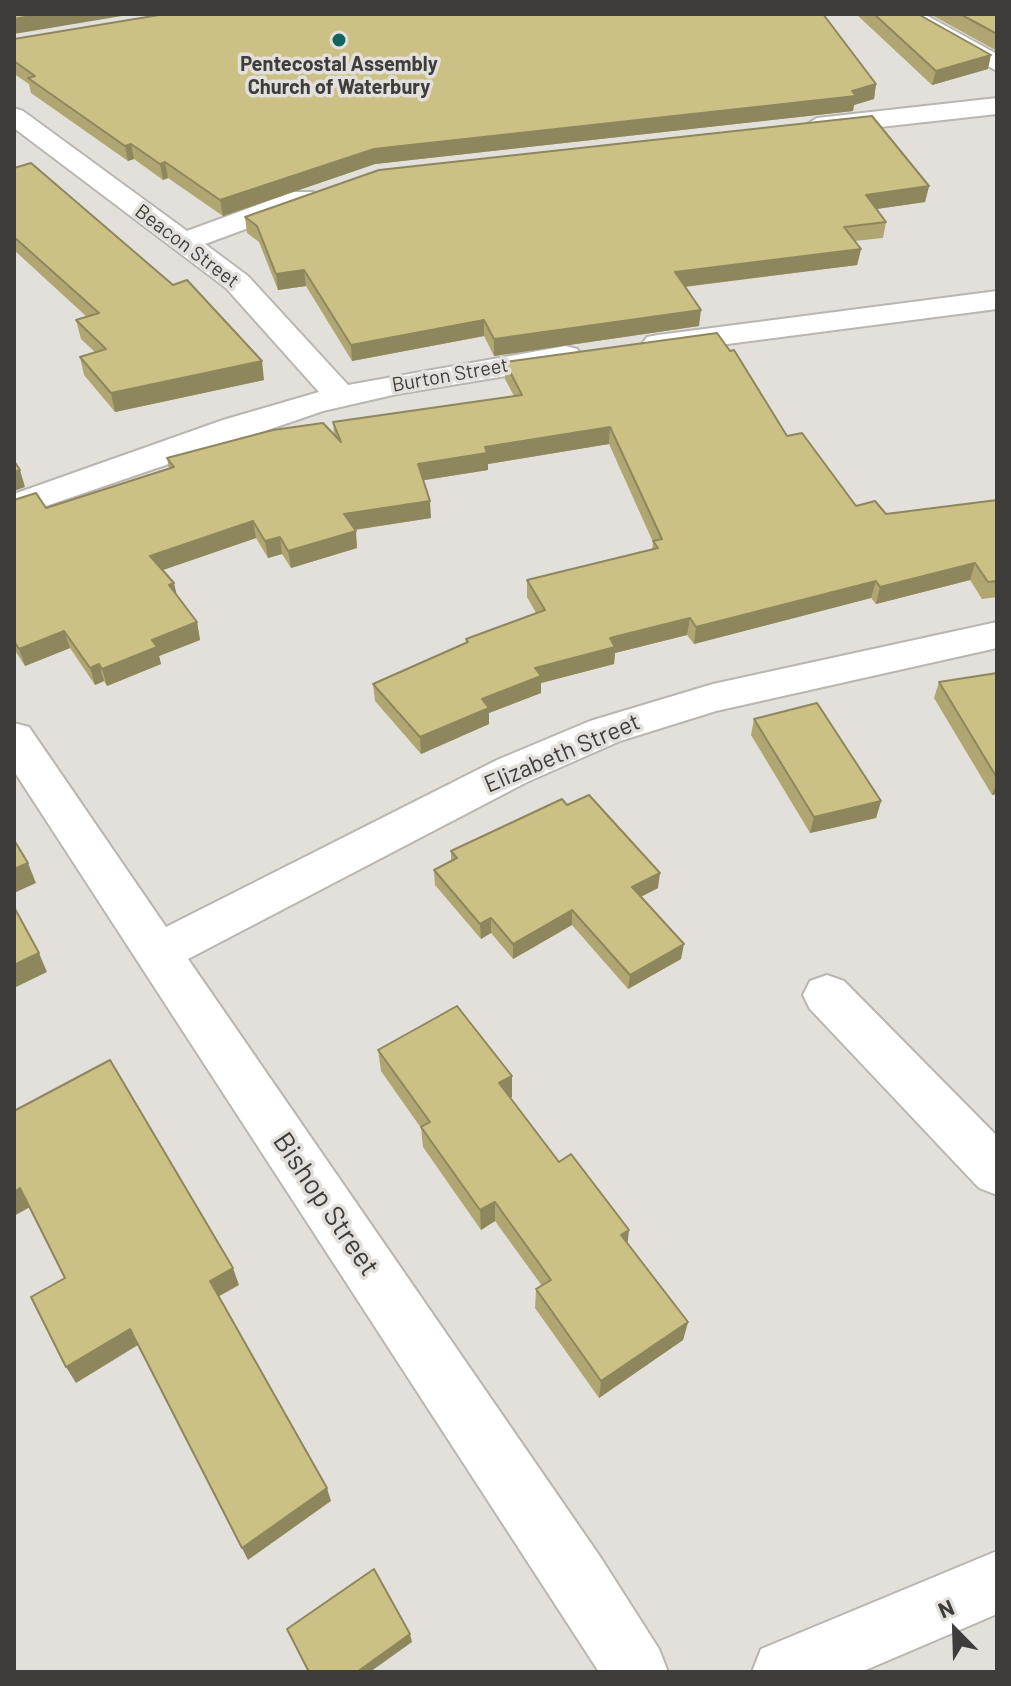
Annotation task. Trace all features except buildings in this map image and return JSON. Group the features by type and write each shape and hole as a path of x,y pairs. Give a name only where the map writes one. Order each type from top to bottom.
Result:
{"street":[{"path":"907,14 997,64"},
{"path":"795,128 997,106"},
{"name":"Beacon Street","path":"14,116 237,282 341,397"},
{"path":"185,242 324,191"},
{"name":"Burton Street","path":"14,506 235,427 341,397 608,350 997,300"},
{"name":"Elizabeth Street","path":"158,953 512,771 605,731 713,698 997,635"},
{"name":"Bishop Street","path":"17,750 158,953 579,1580 636,1672"},
{"path":"827,995 997,1171"},
{"path":"784,1672 997,1582"}],"place":[{"name":"Pentecostal Assembly Church of Waterbury","path":"339,40"}]}
